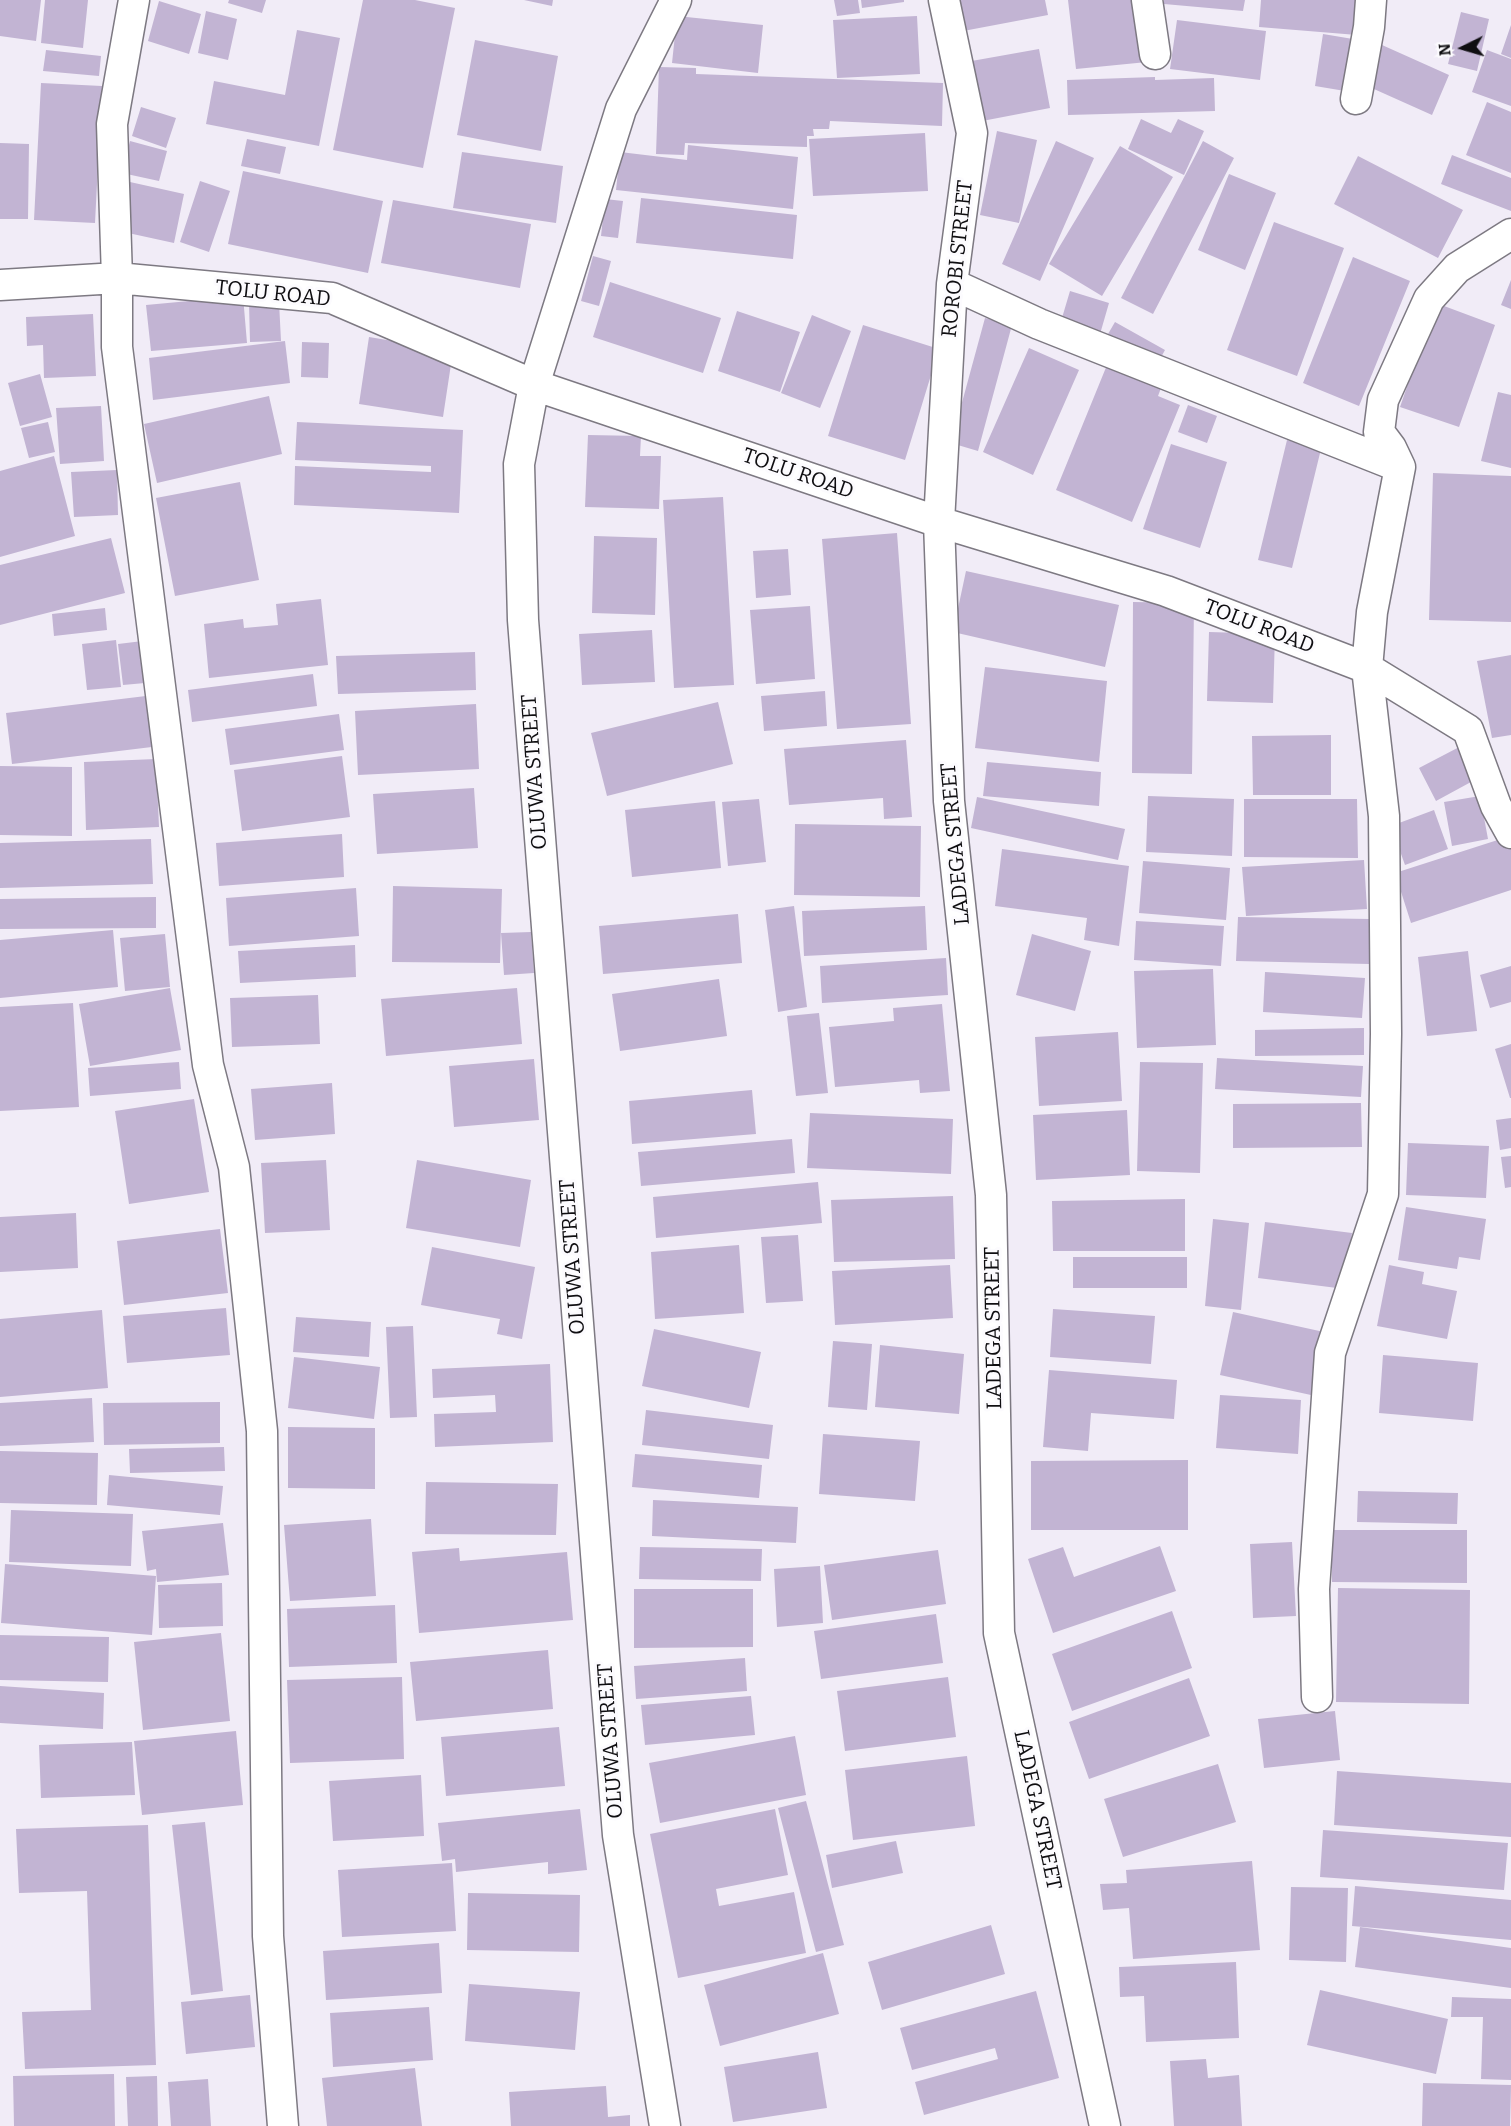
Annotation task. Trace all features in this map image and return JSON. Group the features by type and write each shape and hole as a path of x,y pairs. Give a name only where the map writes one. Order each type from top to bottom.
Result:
{"street":[{"path":"134,0 112,124 117,347 208,1065 234,1167 262,1431 268,1936 283,2126"},
{"name":"OLUWA STREET","path":"665,2126 618,1835 524,632 519,464 534,386 621,109 676,0"},
{"name":"ROROBI STREET","path":"939,522 952,284 972,134 944,0"},
{"path":"1148,0 1155,54"},
{"path":"1356,99 1369,27 1371,0"},
{"path":"1317,1697 1314,1589 1329,1353 1383,1194 1386,1034 1384,816 1367,668 1372,612 1400,467 1379,432 1383,400 1429,299 1457,268 1511,234"},
{"name":"TOLU ROAD","path":"0,285 117,278 332,298 534,386 939,522 1166,591 1367,668 1468,730 1504,804 1511,833"},
{"path":"952,284 1038,324 1400,467"},
{"name":"LADEGA STREET","path":"939,522 949,801 991,1195 999,1633 1105,2126"}],"building":[{"path":"0,0 41,0 36,41 0,36"},
{"path":"45,0 88,0 83,48 41,43"},
{"path":"229,0 266,0 262,13 228,3"},
{"path":"363,0 415,0 455,8 423,168 333,150"},
{"path":"524,0 553,0 552,6"},
{"path":"834,0 858,0 860,13 837,16"},
{"path":"861,0 904,0 904,2 862,8"},
{"path":"952,0 1045,0 1048,15 958,32"},
{"path":"1068,0 1140,0 1147,62 1076,69"},
{"path":"1164,0 1245,0 1243,11 1164,4"},
{"path":"1261,0 1360,0 1357,35 1259,27"},
{"path":"159,1 201,14 189,54 148,41"},
{"path":"206,11 237,19 228,60 198,53"},
{"path":"1461,12 1489,19 1477,71 1448,64"},
{"path":"677,16 763,25 758,73 672,63"},
{"path":"917,16 920,74 837,78 833,20"},
{"path":"1177,20 1266,31 1260,80 1170,69"},
{"path":"1511,25 1511,58 1501,54"},
{"path":"297,30 340,38 319,146 206,124 214,81 285,95"},
{"path":"1323,34 1359,40 1351,92 1315,86"},
{"path":"475,40 558,56 541,151 457,135"},
{"path":"1382,45 1449,75 1432,115 1365,85"},
{"path":"1039,49 1050,108 977,122 966,62"},
{"path":"46,50 101,56 99,76 43,71"},
{"path":"1487,50 1511,59 1511,106 1472,92"},
{"path":"659,67 696,68 696,74 943,83 942,126 830,121 829,129 813,129 814,136 807,136 807,147 685,143 684,155 656,154"},
{"path":"1155,77 1155,80 1214,78 1215,111 1068,115 1067,80"},
{"path":"41,83 102,86 95,223 34,220"},
{"path":"1487,102 1511,112 1511,173 1466,155"},
{"path":"141,107 176,118 166,148 132,136"},
{"path":"1141,119 1171,133 1178,119 1204,131 1184,175 1128,149"},
{"path":"997,131 1037,140 1019,223 980,215"},
{"path":"925,133 928,191 813,196 809,139"},
{"path":"247,139 286,147 280,174 241,166"},
{"path":"130,141 167,151 159,181 122,173"},
{"path":"1056,141 1094,158 1040,281 1002,264"},
{"path":"1203,141 1234,158 1153,314 1121,298"},
{"path":"0,143 29,144 28,219 0,219"},
{"path":"688,145 798,157 793,209 616,190 620,152 687,160"},
{"path":"1120,146 1173,177 1102,296 1049,264"},
{"path":"462,152 563,166 556,223 453,208"},
{"path":"1452,155 1511,178 1511,211 1441,184"},
{"path":"1358,156 1463,210 1438,258 1334,204"},
{"path":"243,171 383,201 368,273 228,244"},
{"path":"1229,174 1276,193 1245,270 1198,250"},
{"path":"200,181 230,191 209,252 180,242"},
{"path":"130,182 184,194 174,243 119,231"},
{"path":"641,198 797,215 793,259 636,243"},
{"path":"605,199 623,201 618,238 601,236"},
{"path":"393,200 531,224 520,288 381,263"},
{"path":"1274,222 1344,248 1297,376 1227,350"},
{"path":"593,256 611,261 599,306 581,301"},
{"path":"1353,257 1410,281 1359,406 1303,383"},
{"path":"1511,280 1511,309 1501,305"},
{"path":"610,282 721,318 703,373 593,337"},
{"path":"1070,291 1109,303 1098,341 1059,328"},
{"path":"243,296 247,343 151,351 146,305"},
{"path":"279,302 281,341 250,342 249,303"},
{"path":"1436,303 1495,325 1459,427 1400,407"},
{"path":"737,311 800,332 780,392 718,371"},
{"path":"93,314 96,376 44,378 43,345 27,346 26,317"},
{"path":"812,315 851,331 820,408 781,393"},
{"path":"985,318 1012,325 978,451 951,443"},
{"path":"1115,322 1165,350 1159,361 1108,334"},
{"path":"863,325 939,349 905,460 828,436"},
{"path":"369,337 453,351 443,417 359,404"},
{"path":"285,341 290,383 153,400 149,358"},
{"path":"302,342 329,343 328,378 301,377"},
{"path":"1029,348 1079,370 1033,475 983,452"},
{"path":"1107,365 1161,388 1158,396 1180,405 1132,522 1056,490"},
{"path":"40,374 52,417 20,426 8,383"},
{"path":"1498,392 1511,395 1511,468 1481,461"},
{"path":"269,396 282,454 157,483 144,424"},
{"path":"1188,405 1217,416 1207,443 1178,432"},
{"path":"101,406 104,461 60,464 56,408"},
{"path":"48,422 55,452 29,458 21,428"},
{"path":"297,422 463,430 459,513 294,505 295,466 431,472 431,466 295,460"},
{"path":"588,435 641,436 640,456 661,456 659,509 585,507"},
{"path":"1287,440 1321,449 1292,568 1258,560"},
{"path":"1171,444 1227,462 1200,548 1143,529"},
{"path":"54,456 75,536 0,557 0,471"},
{"path":"117,470 118,515 74,517 71,472"},
{"path":"1433,473 1511,476 1511,622 1429,620"},
{"path":"240,482 259,580 175,596 156,498"},
{"path":"723,497 734,685 674,688 663,500"},
{"path":"897,533 911,724 837,729 822,539"},
{"path":"594,536 657,538 655,615 592,613"},
{"path":"111,538 125,593 0,625 0,565"},
{"path":"788,549 791,595 756,598 753,551"},
{"path":"966,571 1119,605 1105,667 953,632"},
{"path":"321,599 328,665 209,678 204,624 243,619 244,628 278,625 276,604"},
{"path":"1133,602 1194,603 1192,774 1132,773"},
{"path":"810,606 815,679 756,684 750,610"},
{"path":"105,608 107,630 54,636 52,614"},
{"path":"652,630 655,682 582,685 579,634"},
{"path":"1209,632 1275,634 1273,703 1207,701"},
{"path":"116,640 121,687 87,690 82,644"},
{"path":"151,640 156,682 123,685 118,644"},
{"path":"475,652 476,690 338,694 336,656"},
{"path":"1511,655 1511,735 1492,738 1477,661"},
{"path":"985,667 1107,681 1099,762 975,748"},
{"path":"313,674 317,706 192,722 188,690"},
{"path":"825,691 827,726 764,731 761,696"},
{"path":"154,695 160,746 12,764 6,713"},
{"path":"718,702 733,764 607,796 591,733"},
{"path":"476,704 479,769 358,775 355,711"},
{"path":"339,714 344,750 230,765 225,729"},
{"path":"1331,735 1331,795 1253,795 1252,736"},
{"path":"906,740 912,817 884,819 883,798 789,805 784,749"},
{"path":"1465,744 1482,776 1436,801 1419,768"},
{"path":"342,756 350,817 242,831 234,770"},
{"path":"156,759 159,827 86,830 84,762"},
{"path":"987,762 1101,772 1099,806 983,796"},
{"path":"0,766 72,767 72,836 0,835"},
{"path":"474,788 478,848 377,854 373,794"},
{"path":"1148,796 1234,799 1232,856 1146,852"},
{"path":"1480,796 1488,839 1452,846 1444,802"},
{"path":"977,797 1125,829 1118,860 971,828"},
{"path":"759,799 766,862 728,866 722,802"},
{"path":"1244,799 1357,799 1358,858 1244,857"},
{"path":"715,801 721,868 632,877 625,810"},
{"path":"1434,810 1448,849 1405,865 1391,826"},
{"path":"795,824 921,826 920,897 794,895"},
{"path":"342,834 344,877 219,886 216,843"},
{"path":"1507,837 1511,849 1511,890 1411,923 1395,873"},
{"path":"151,839 153,884 0,888 0,843"},
{"path":"1002,849 1129,866 1119,946 1084,940 1087,918 995,906"},
{"path":"1364,860 1367,909 1246,916 1242,867"},
{"path":"1143,861 1230,868 1226,920 1139,913"},
{"path":"393,886 502,889 500,963 392,962"},
{"path":"356,888 359,936 229,946 226,898"},
{"path":"156,897 156,928 0,929 0,899"},
{"path":"794,906 807,1007 778,1012 765,910"},
{"path":"925,906 927,950 804,956 802,911"},
{"path":"738,914 742,963 603,974 599,926"},
{"path":"1238,917 1370,919 1369,964 1236,961"},
{"path":"1136,921 1224,926 1221,966 1134,960"},
{"path":"113,930 118,987 0,998 0,940"},
{"path":"531,932 534,973 504,975 501,933"},
{"path":"165,934 170,987 125,991 120,938"},
{"path":"1032,934 1091,951 1075,1011 1016,995"},
{"path":"355,945 356,977 240,983 238,951"},
{"path":"1468,951 1477,1031 1427,1036 1418,957"},
{"path":"946,958 948,995 822,1003 820,966"},
{"path":"1511,966 1511,1002 1490,1008 1480,975"},
{"path":"1213,969 1216,1045 1137,1048 1134,971"},
{"path":"1265,972 1365,978 1362,1018 1263,1012"},
{"path":"719,979 727,1036 620,1051 612,994"},
{"path":"170,988 181,1050 90,1066 79,1004"},
{"path":"517,988 522,1044 386,1056 381,999"},
{"path":"318,995 320,1044 232,1047 230,998"},
{"path":"73,1003 79,1107 0,1111 0,1007"},
{"path":"942,1004 950,1091 920,1093 919,1080 835,1087 829,1027 894,1021 893,1008"},
{"path":"819,1013 828,1093 796,1096 787,1016"},
{"path":"1364,1028 1364,1055 1255,1056 1255,1030"},
{"path":"1118,1032 1122,1101 1039,1106 1035,1037"},
{"path":"1511,1044 1511,1098 1510,1098 1495,1049"},
{"path":"1217,1058 1363,1066 1361,1097 1215,1089"},
{"path":"534,1059 539,1120 454,1127 449,1066"},
{"path":"179,1062 181,1089 90,1096 88,1068"},
{"path":"1140,1062 1203,1063 1200,1173 1137,1171"},
{"path":"332,1083 335,1134 255,1140 251,1089"},
{"path":"752,1090 756,1134 632,1144 629,1101"},
{"path":"194,1099 209,1192 129,1204 115,1111"},
{"path":"1361,1103 1362,1147 1233,1148 1233,1104"},
{"path":"1127,1110 1130,1175 1036,1180 1033,1115"},
{"path":"810,1113 953,1119 951,1174 807,1168"},
{"path":"1511,1118 1511,1148 1500,1150 1496,1120"},
{"path":"792,1139 795,1173 641,1186 638,1152"},
{"path":"1408,1143 1489,1146 1486,1198 1406,1195"},
{"path":"1511,1156 1511,1187 1505,1188 1501,1157"},
{"path":"326,1160 330,1230 265,1233 261,1163"},
{"path":"417,1160 531,1180 520,1247 406,1228"},
{"path":"818,1182 822,1223 656,1238 653,1197"},
{"path":"953,1196 955,1259 834,1262 831,1200"},
{"path":"1185,1199 1185,1251 1053,1251 1052,1201"},
{"path":"1406,1207 1486,1219 1480,1260 1459,1257 1457,1269 1398,1260"},
{"path":"76,1213 78,1268 0,1272 0,1217"},
{"path":"1213,1219 1249,1223 1241,1310 1205,1306"},
{"path":"1265,1222 1352,1233 1345,1289 1258,1278"},
{"path":"220,1229 228,1293 124,1305 117,1241"},
{"path":"798,1235 803,1301 766,1303 761,1237"},
{"path":"739,1245 744,1313 655,1319 651,1252"},
{"path":"432,1247 535,1267 522,1339 497,1334 500,1319 421,1305"},
{"path":"1073,1257 1187,1257 1187,1288 1073,1288"},
{"path":"950,1265 953,1318 835,1325 832,1271"},
{"path":"1389,1265 1424,1272 1422,1284 1457,1291 1447,1339 1377,1326"},
{"path":"226,1308 230,1355 127,1363 123,1316"},
{"path":"1053,1309 1155,1316 1151,1364 1050,1357"},
{"path":"102,1310 108,1388 0,1397 0,1319"},
{"path":"1233,1312 1333,1334 1320,1397 1220,1375"},
{"path":"296,1317 371,1322 369,1357 293,1352"},
{"path":"413,1326 417,1417 390,1418 386,1327"},
{"path":"654,1329 761,1352 749,1408 642,1386"},
{"path":"833,1341 872,1344 867,1410 828,1407"},
{"path":"880,1345 964,1354 959,1414 875,1407"},
{"path":"1383,1355 1478,1363 1473,1421 1379,1413"},
{"path":"294,1357 380,1367 374,1419 288,1408"},
{"path":"550,1364 553,1442 435,1447 434,1414 496,1412 495,1395 433,1398 432,1369"},
{"path":"1049,1370 1177,1380 1174,1419 1091,1413 1088,1451 1043,1447"},
{"path":"1220,1395 1301,1400 1298,1454 1216,1448"},
{"path":"92,1398 94,1442 0,1446 0,1403"},
{"path":"220,1402 220,1443 104,1445 103,1403"},
{"path":"646,1410 773,1425 769,1459 642,1445"},
{"path":"288,1427 375,1428 375,1489 288,1488"},
{"path":"823,1434 920,1441 915,1501 819,1494"},
{"path":"224,1447 225,1471 130,1473 129,1449"},
{"path":"0,1451 98,1453 97,1505 0,1503"},
{"path":"635,1454 762,1465 759,1498 632,1487"},
{"path":"1188,1460 1188,1530 1031,1530 1031,1461"},
{"path":"109,1475 223,1486 220,1515 107,1505"},
{"path":"426,1482 558,1484 556,1535 425,1534"},
{"path":"1358,1491 1458,1493 1457,1524 1357,1522"},
{"path":"653,1500 798,1507 796,1543 652,1536"},
{"path":"11,1510 133,1514 131,1566 9,1562"},
{"path":"371,1519 376,1596 290,1601 284,1525"},
{"path":"223,1523 229,1575 157,1582 156,1569 147,1571 142,1531"},
{"path":"1332,1530 1467,1530 1467,1583 1332,1582"},
{"path":"1292,1542 1296,1616 1253,1618 1250,1544"},
{"path":"1160,1546 1176,1591 1053,1633 1028,1559 1063,1547 1074,1577"},
{"path":"640,1547 762,1549 761,1581 639,1579"},
{"path":"459,1548 460,1561 567,1552 573,1620 419,1633 412,1552"},
{"path":"938,1550 946,1604 832,1620 824,1565"},
{"path":"5,1564 156,1576 152,1635 1,1623"},
{"path":"820,1566 823,1623 777,1627 774,1569"},
{"path":"222,1583 223,1626 159,1628 158,1585"},
{"path":"1338,1588 1470,1590 1469,1704 1336,1702"},
{"path":"634,1589 753,1589 753,1647 634,1648"},
{"path":"395,1605 397,1663 289,1667 287,1609"},
{"path":"1172,1611 1192,1668 1072,1711 1052,1654"},
{"path":"936,1614 943,1663 821,1679 814,1631"},
{"path":"221,1633 230,1721 143,1730 134,1642"},
{"path":"0,1635 109,1637 108,1682 0,1680"},
{"path":"548,1650 553,1709 416,1721 410,1662"},
{"path":"745,1658 747,1691 636,1699 634,1666"},
{"path":"402,1677 404,1759 290,1763 287,1680"},
{"path":"948,1677 956,1737 845,1751 837,1691"},
{"path":"1189,1678 1210,1736 1089,1779 1069,1722"},
{"path":"0,1686 104,1693 103,1729 0,1723"},
{"path":"751,1696 755,1735 645,1745 641,1705"},
{"path":"1335,1711 1340,1760 1264,1768 1258,1719"},
{"path":"559,1727 565,1786 446,1796 441,1737"},
{"path":"236,1731 243,1805 142,1815 134,1741"},
{"path":"795,1736 806,1795 660,1823 649,1763"},
{"path":"132,1742 135,1795 41,1798 39,1745"},
{"path":"967,1756 975,1826 853,1840 845,1770"},
{"path":"1218,1764 1236,1822 1123,1857 1104,1799"},
{"path":"1337,1771 1511,1783 1511,1837 1334,1825"},
{"path":"421,1775 424,1836 333,1841 329,1781"},
{"path":"806,1801 844,1945 816,1952 778,1808"},
{"path":"580,1809 587,1870 548,1874 548,1862 456,1872 455,1859 442,1861 438,1823"},
{"path":"775,1809 788,1875 716,1889 719,1906 794,1892 806,1953 678,1978 650,1834"},
{"path":"205,1822 223,1991 191,1995 172,1825"},
{"path":"148,1825 156,2065 25,2069 22,2012 91,2010 87,1891 19,1893 16,1829"},
{"path":"1323,1830 1508,1843 1504,1890 1320,1877"},
{"path":"896,1841 903,1873 832,1888 826,1855"},
{"path":"1252,1861 1260,1950 1133,1959 1129,1908 1103,1910 1100,1884 1127,1883 1126,1870"},
{"path":"452,1863 456,1931 342,1937 338,1870"},
{"path":"1355,1886 1511,1900 1511,1940 1352,1926"},
{"path":"1291,1887 1348,1888 1346,1962 1289,1960"},
{"path":"468,1893 580,1895 579,1952 467,1950"},
{"path":"991,1925 1005,1974 882,2010 868,1962"},
{"path":"1360,1927 1511,1948 1511,1988 1355,1967"},
{"path":"439,1943 442,1993 326,2000 323,1951"},
{"path":"823,1953 839,2014 720,2046 704,1985"},
{"path":"1236,1962 1239,2038 1146,2042 1144,1996 1120,1997 1119,1967"},
{"path":"469,1984 580,1992 575,2050 465,2041"},
{"path":"1320,1990 1448,2019 1436,2074 1307,2045"},
{"path":"1036,1991 1059,2078 924,2115 915,2082 998,2059 995,2048 912,2070 900,2028"},
{"path":"250,1995 255,2047 186,2054 181,2002"},
{"path":"1452,1997 1511,1999 1511,2080 1481,2079 1483,2017 1451,2017"},
{"path":"429,2007 433,2060 333,2067 330,2013"},
{"path":"818,2052 827,2108 733,2122 724,2067"},
{"path":"1206,2059 1208,2078 1239,2075 1242,2126 1174,2126 1170,2061"},
{"path":"415,2068 422,2126 327,2126 322,2078"},
{"path":"114,2074 115,2126 14,2126 13,2076"},
{"path":"157,2076 158,2126 128,2126 126,2077"},
{"path":"208,2079 211,2126 171,2126 168,2082"},
{"path":"1423,2083 1511,2085 1510,2126 1422,2126"},
{"path":"606,2086 608,2117 630,2115 630,2126 511,2126 509,2092"}]}
